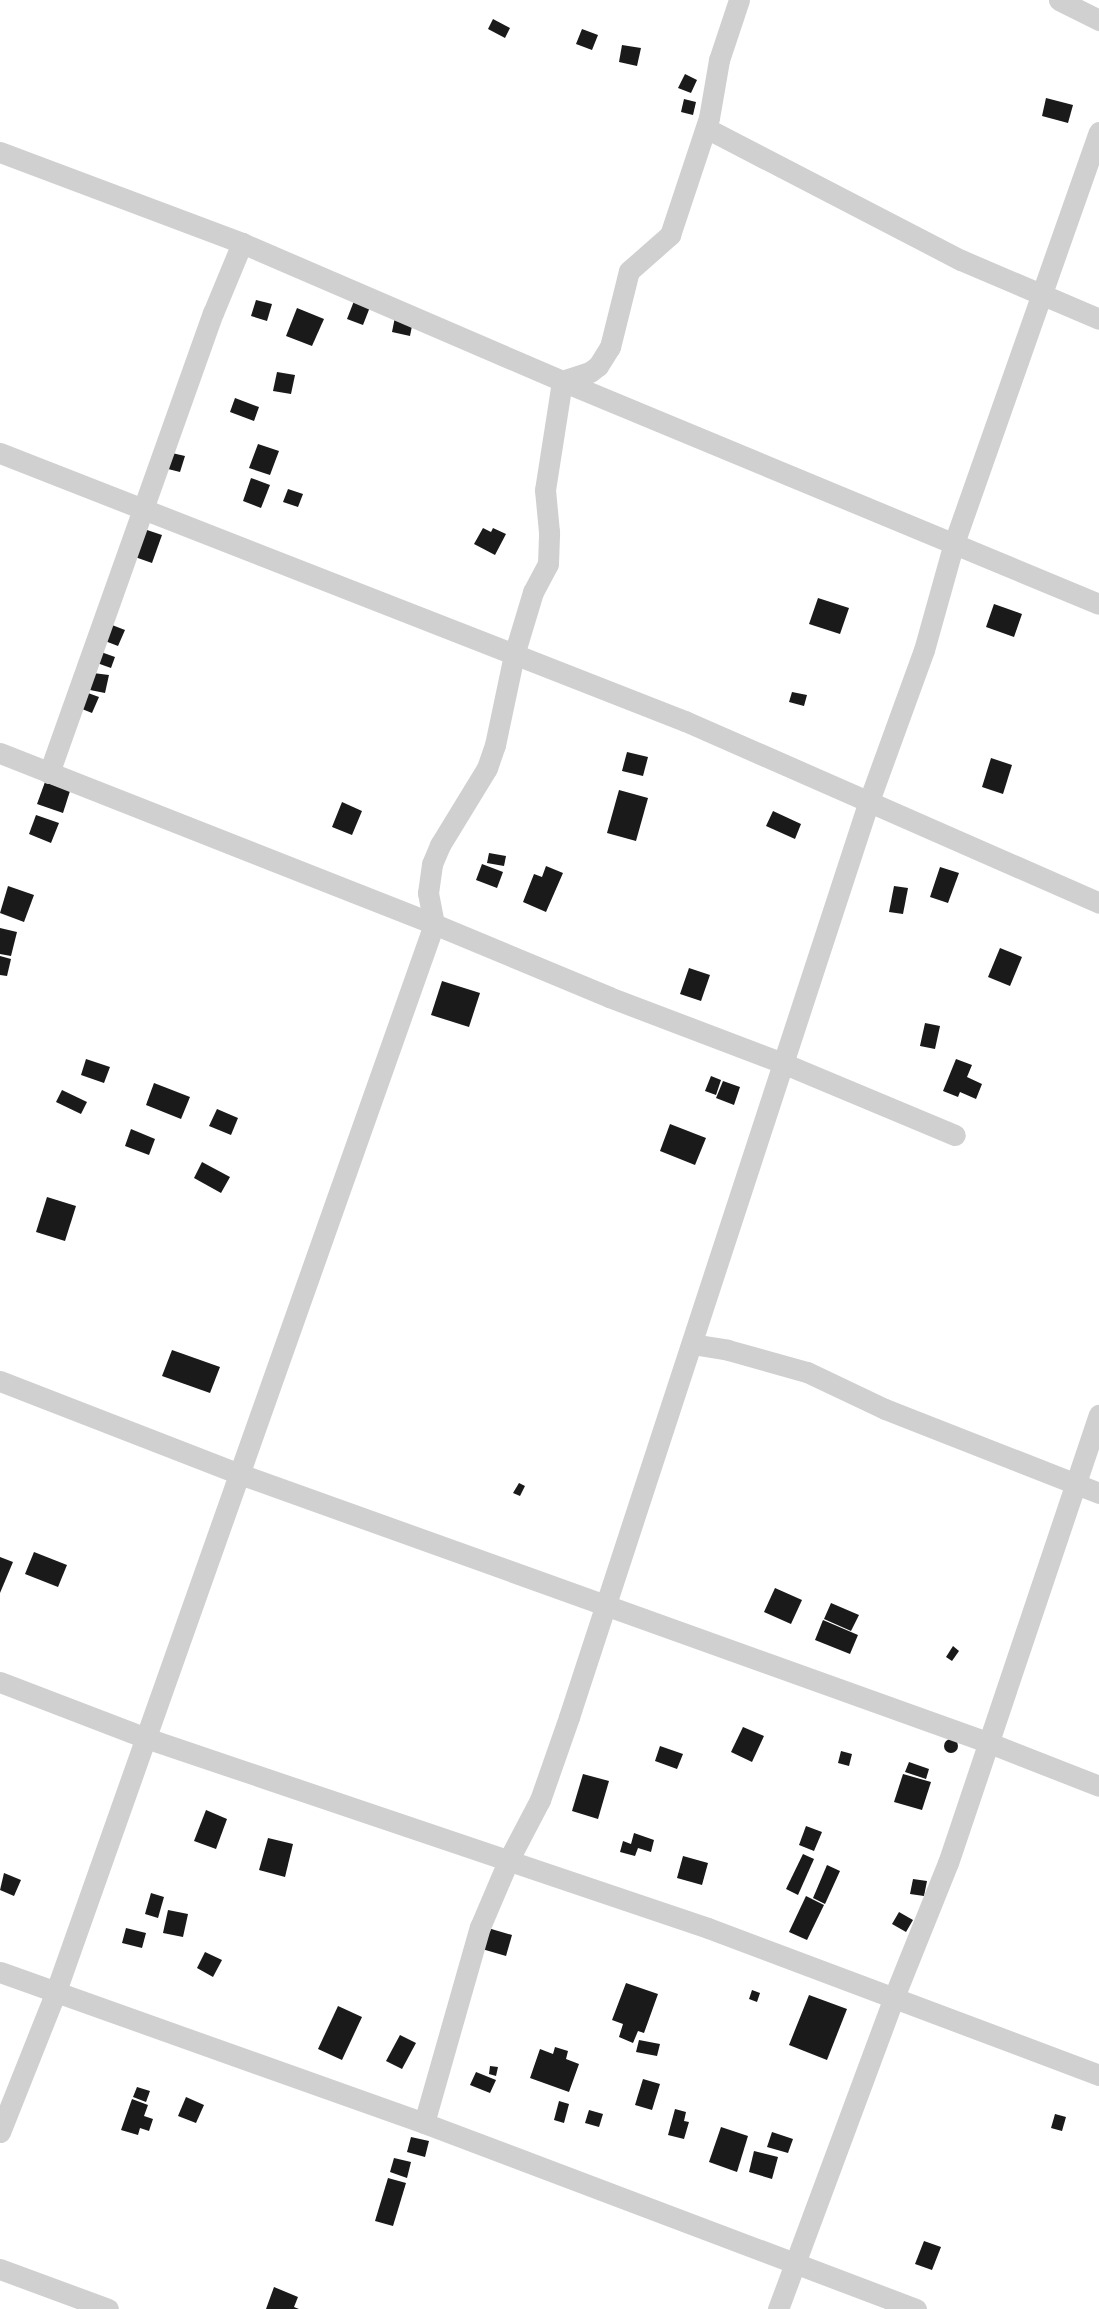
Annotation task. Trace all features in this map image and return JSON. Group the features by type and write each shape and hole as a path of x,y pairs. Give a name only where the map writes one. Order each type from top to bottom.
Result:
{"street":[{"path":"562,381 590,372 604,358 620,313 629,271 670,235 706,128 719,60 739,0"},
{"path":"1059,0 1099,20"},
{"path":"706,128 961,260 1099,319"},
{"path":"424,2123 480,1927 509,1859 540,1800 785,1064 869,801 924,650 953,545 1099,132"},
{"path":"0,152 242,243 562,381 1099,604"},
{"path":"49,773 117,579 145,510 213,313 242,243"},
{"path":"0,2132 56,1992 434,924 428,893 432,864 440,845 487,768 503,718 514,655 533,592 548,564 549,533 545,490 562,381"},
{"path":"0,453 685,721 1099,902"},
{"path":"0,753 434,924 609,997 785,1064 954,1135"},
{"path":"692,1344 727,1350 807,1372 844,1387 886,1409 1099,1493"},
{"path":"0,1381 240,1474 986,1742 1099,1786"},
{"path":"778,2309 894,1997 948,1863 986,1742 1099,1415"},
{"path":"0,1682 146,1738 708,1928 1099,2075"},
{"path":"0,1972 424,2123 916,2309"},
{"path":"0,2269 108,2309"}],"building":[{"path":"493,19 510,28 505,38 488,29"},
{"path":"582,29 598,35 592,50 576,44"},
{"path":"622,45 641,48 637,66 619,62"},
{"path":"685,74 697,80 691,93 678,88"},
{"path":"1046,98 1073,105 1068,123 1042,116"},
{"path":"684,99 696,102 693,115 681,112"},
{"path":"256,300 272,304 267,321 251,316"},
{"path":"354,301 370,307 363,325 347,319"},
{"path":"297,308 324,319 312,346 286,336"},
{"path":"395,317 413,321 410,336 392,332"},
{"path":"277,372 295,375 291,394 273,391"},
{"path":"235,398 259,407 254,421 230,412"},
{"path":"258,444 279,451 270,475 249,468"},
{"path":"172,453 185,456 180,472 168,469"},
{"path":"251,478 270,485 261,508 243,501"},
{"path":"288,489 303,494 298,507 283,502"},
{"path":"483,528 491,532 493,528 506,534 495,555 474,544"},
{"path":"144,529 162,535 152,563 135,557"},
{"path":"818,598 849,608 840,634 809,624"},
{"path":"994,604 1022,614 1014,637 986,627"},
{"path":"112,625 125,630 118,646 105,641"},
{"path":"101,652 115,657 111,668 97,663"},
{"path":"93,673 109,675 105,693 90,690"},
{"path":"792,692 807,695 804,706 789,702"},
{"path":"88,693 99,697 92,713 82,709"},
{"path":"627,752 648,757 643,776 622,771"},
{"path":"991,758 1012,765 1003,794 982,787"},
{"path":"45,782 70,791 63,813 37,804"},
{"path":"619,790 648,798 636,841 607,833"},
{"path":"342,802 362,811 352,835 332,827"},
{"path":"773,811 801,824 795,839 766,826"},
{"path":"36,815 59,823 51,843 29,834"},
{"path":"489,853 506,856 504,866 487,863"},
{"path":"482,864 503,872 497,888 476,880"},
{"path":"546,866 563,873 546,912 523,902 534,874 542,877"},
{"path":"940,867 959,873 948,903 930,897"},
{"path":"8,886 34,895 24,922 0,913"},
{"path":"894,886 908,888 903,914 889,912"},
{"path":"0,928 17,932 11,956 0,954"},
{"path":"1000,948 1022,957 1010,986 988,977"},
{"path":"0,956 11,959 7,976 0,975"},
{"path":"689,968 710,975 701,1001 680,994"},
{"path":"442,981 480,993 469,1027 431,1015"},
{"path":"925,1023 940,1026 935,1049 920,1046"},
{"path":"86,1059 110,1067 104,1083 81,1075"},
{"path":"956,1059 972,1065 967,1077 982,1084 976,1099 960,1092 958,1097 943,1091"},
{"path":"711,1076 721,1080 716,1095 705,1091"},
{"path":"723,1081 740,1087 734,1105 716,1098"},
{"path":"154,1083 190,1097 181,1119 146,1105"},
{"path":"62,1090 87,1102 81,1114 56,1102"},
{"path":"217,1109 238,1118 231,1135 209,1126"},
{"path":"670,1124 706,1138 695,1165 660,1151"},
{"path":"131,1129 155,1139 149,1155 125,1146"},
{"path":"202,1162 230,1177 221,1193 194,1178"},
{"path":"47,1197 76,1206 65,1241 36,1232"},
{"path":"172,1350 220,1367 210,1393 162,1376"},
{"path":"519,1483 525,1486 520,1496 513,1493"},
{"path":"34,1552 67,1565 58,1587 25,1574"},
{"path":"0,1557 13,1562 0,1593"},
{"path":"775,1588 802,1600 791,1624 764,1612"},
{"path":"831,1603 859,1615 851,1631 824,1619"},
{"path":"823,1620 858,1635 850,1654 815,1640"},
{"path":"953,1646 959,1651 952,1661 946,1657"},
{"path":"743,1727 764,1736 752,1762 731,1752"},
{"path":"948,1739 954,1739 958,1746 954,1753 948,1753 944,1749 944,1743"},
{"path":"660,1746 683,1754 677,1769 655,1761"},
{"path":"841,1751 852,1754 849,1766 838,1763"},
{"path":"909,1762 929,1769 926,1779 905,1772"},
{"path":"583,1774 609,1781 598,1819 572,1811"},
{"path":"903,1774 931,1782 922,1810 894,1802"},
{"path":"206,1810 227,1819 216,1849 194,1841"},
{"path":"806,1826 822,1832 814,1851 799,1845"},
{"path":"634,1833 654,1840 651,1852 638,1848 635,1856 620,1852 623,1841 631,1844"},
{"path":"268,1838 293,1844 285,1877 259,1870"},
{"path":"803,1854 814,1859 798,1895 786,1889"},
{"path":"683,1856 708,1863 702,1885 677,1878"},
{"path":"827,1865 840,1871 825,1904 813,1898"},
{"path":"4,1873 21,1880 14,1896 0,1890"},
{"path":"913,1879 927,1881 924,1896 910,1894"},
{"path":"151,1893 164,1897 158,1918 145,1914"},
{"path":"806,1896 824,1905 807,1940 789,1932"},
{"path":"168,1910 188,1914 183,1937 163,1933"},
{"path":"899,1912 913,1920 906,1932 892,1924"},
{"path":"126,1928 146,1933 142,1948 122,1943"},
{"path":"488,1928 512,1935 506,1956 482,1949"},
{"path":"205,1952 222,1960 213,1977 197,1968"},
{"path":"626,1983 658,1994 644,2033 638,2031 633,2043 619,2037 623,2024 612,2020"},
{"path":"752,1990 760,1993 757,2002 749,1999"},
{"path":"809,1995 847,2009 827,2060 789,2045"},
{"path":"338,2006 362,2017 342,2060 318,2049"},
{"path":"400,2035 416,2043 402,2069 386,2061"},
{"path":"639,2040 660,2044 657,2056 636,2052"},
{"path":"555,2047 568,2051 566,2059 579,2064 569,2092 530,2078 540,2049 553,2054"},
{"path":"490,2066 498,2067 496,2076 489,2074"},
{"path":"476,2072 496,2080 490,2093 470,2085"},
{"path":"643,2079 660,2084 652,2110 635,2105"},
{"path":"137,2087 150,2091 146,2102 133,2097"},
{"path":"186,2097 204,2105 196,2123 178,2116"},
{"path":"132,2099 148,2105 144,2116 153,2119 149,2131 140,2128 138,2135 121,2130"},
{"path":"559,2101 569,2104 564,2123 554,2120"},
{"path":"675,2109 686,2112 684,2121 689,2122 684,2139 668,2135"},
{"path":"589,2110 603,2114 599,2127 585,2123"},
{"path":"1055,2114 1066,2117 1062,2131 1051,2128"},
{"path":"721,2127 748,2136 737,2172 709,2162"},
{"path":"772,2132 793,2139 788,2153 767,2147"},
{"path":"411,2137 429,2141 425,2157 407,2152"},
{"path":"754,2151 778,2157 772,2179 749,2172"},
{"path":"394,2158 411,2162 407,2178 390,2172"},
{"path":"388,2178 406,2183 393,2226 375,2221"},
{"path":"924,2241 941,2247 932,2270 915,2264"},
{"path":"274,2287 298,2297 294,2307 299,2309 266,2309"}]}
